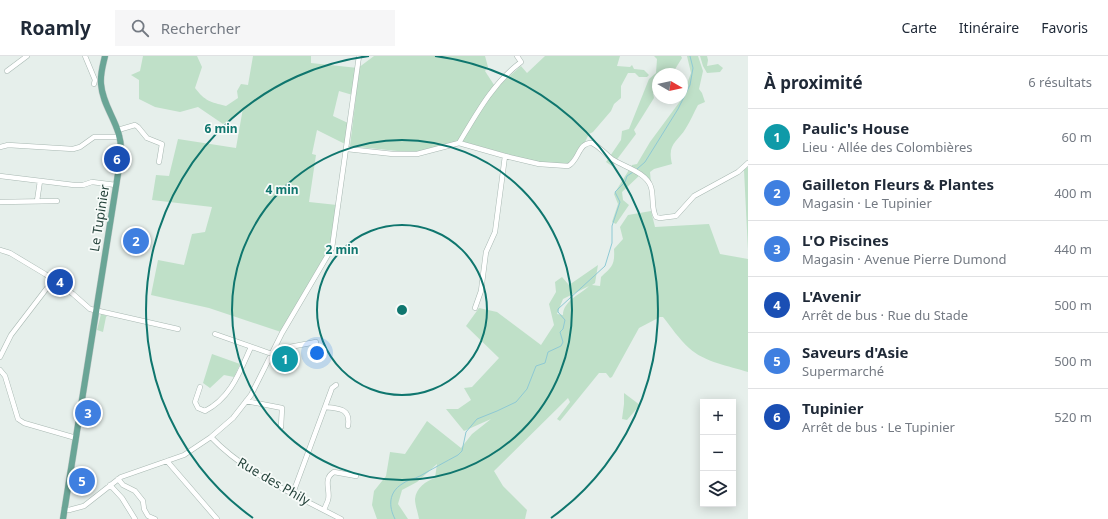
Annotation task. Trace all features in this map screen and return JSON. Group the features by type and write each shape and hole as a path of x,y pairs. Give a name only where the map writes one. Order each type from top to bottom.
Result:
{"main road":[{"name":"Le Tupinier","path":"63,519 121,155 120,137 102,90 100,78 105,56"}],"street":[{"path":"7,71 27,56"},
{"path":"84,56 95,80 94,84"},
{"path":"64,509 69,510 84,506 118,479 128,474 184,455 211,437 233,418 251,395 275,348 332,248 359,56"},
{"path":"459,142 492,90 513,68 521,62 517,56"},
{"path":"118,130 135,125 147,138 162,144 159,162"},
{"path":"0,147 8,144 73,149 80,148 94,137 120,137"},
{"path":"347,149 393,154 417,154 459,142 505,156 539,164 568,166 572,164 583,146 592,143 616,162 635,171 649,182 652,188 654,213 656,217 660,218 676,216 694,196 738,172 748,163"},
{"path":"475,308 481,291 486,252 495,232 505,156"},
{"path":"0,176 74,185 83,185 92,182 116,185"},
{"path":"37,202 40,181"},
{"path":"0,202 57,201"},
{"path":"0,250 10,253 57,282 89,308 178,329"},
{"path":"0,358 11,335 47,288 57,282"},
{"path":"215,334 272,354"},
{"path":"275,348 279,349 316,342"},
{"path":"200,387 195,402 198,408 205,411 212,408 231,389 251,347"},
{"path":"0,370 5,376 18,419 24,423 76,438"},
{"path":"293,493 332,388 336,385"},
{"path":"246,401 282,408 281,427"},
{"path":"325,407 342,408 349,420 348,426"},
{"name":"Rue des Phily","path":"211,437 222,448 252,471 341,519"},
{"path":"167,461 217,519"},
{"path":"324,510 328,500 329,494 327,485 331,474 334,472 356,476"},
{"path":"118,479 127,488 135,491 143,501 144,509 148,516 154,517 155,519"},
{"path":"110,485 122,498 135,519"}],"green space":[{"path":"143,56 197,56 202,67 195,88 208,100 226,106 238,98 237,91 241,84 248,85 253,56 311,56 311,63 358,68 374,56 485,56 488,67 485,71 496,88 521,66 527,73 545,56 620,56 617,66 630,67 632,65 634,69 644,70 649,75 647,77 639,77 635,73 628,73 621,86 621,98 614,104 611,111 593,132 589,134 585,142 568,164 540,163 460,141 416,153 350,146 356,96 339,91 333,116 348,123 345,144 317,130 312,154 316,155 309,202 337,205 330,248 281,332 209,308 151,295 158,260 184,265 192,234 205,232 212,207 152,200 156,175 169,176 178,139 236,148 243,108 235,117 223,124 198,107 180,112 155,107 139,99 139,80 131,75 140,71"},
{"path":"654,56 681,56 682,58 676,68 656,68 657,59"},
{"path":"687,56 698,56 703,71 699,89 705,102 698,105 683,133 672,147 672,164 654,169 650,172 651,183 641,174 622,192 623,200 629,205 616,224 612,222 618,204 614,194 632,165 637,164 650,142 678,104 688,104 688,81 691,73"},
{"path":"700,56 707,56 707,66 718,64 723,68 720,72 707,73"},
{"path":"652,76 652,101 634,130 636,134 612,166 606,162 621,140 622,131 629,129 649,79"},
{"path":"748,167 748,251 744,170"},
{"path":"651,211 655,227 709,224 720,254 748,259 748,372 717,363 695,353 682,341 663,317 660,317 639,328 612,377 610,378 606,373 599,373 560,421 557,419 570,402 568,398 494,471 503,486 527,510 525,519 419,519 415,501 416,495 419,488 435,478 437,464 417,482 402,490 398,504 408,519 377,519 372,505 374,491 386,476 390,452 405,454 427,421 461,448 472,434 491,419 464,431 446,409 458,409 471,400 464,388 472,387 499,358 466,326 479,308 497,312 541,345 554,325 549,304 556,292 555,282 562,277 569,285 598,265 595,283 592,285 600,286 601,277 612,265 614,259 614,249 623,239 620,227 628,215","holes":["589,286 569,302 563,315 557,314 563,299"]},
{"path":"101,314 107,316 103,332 97,330"},
{"path":"212,354 240,364 234,377 224,375 210,388 203,383"},
{"path":"624,393 640,405 627,420 622,419"}],"waterway":[{"path":"637,169 645,162 678,109 690,85 693,68 690,56"},
{"path":"395,519 391,509 391,500 394,491 406,481 420,476 458,455 462,451 466,432 477,419 516,402 527,389 536,366 545,363 548,352 561,346 563,342 560,332 563,329 565,320 558,312 558,309 605,266 612,243 612,226 620,202 615,192 625,182 627,176 633,172"}],"place":[{"name":"Tupinier","path":"117,159"},
{"name":"Gailleton Fleurs & Plantes","path":"136,241"},
{"name":"L'Avenir","path":"60,282"},
{"name":"Paulic's House","path":"285,359"},
{"name":"L'O Piscines","path":"88,413"},
{"name":"Saveurs d'Asie","path":"82,481"}]}
